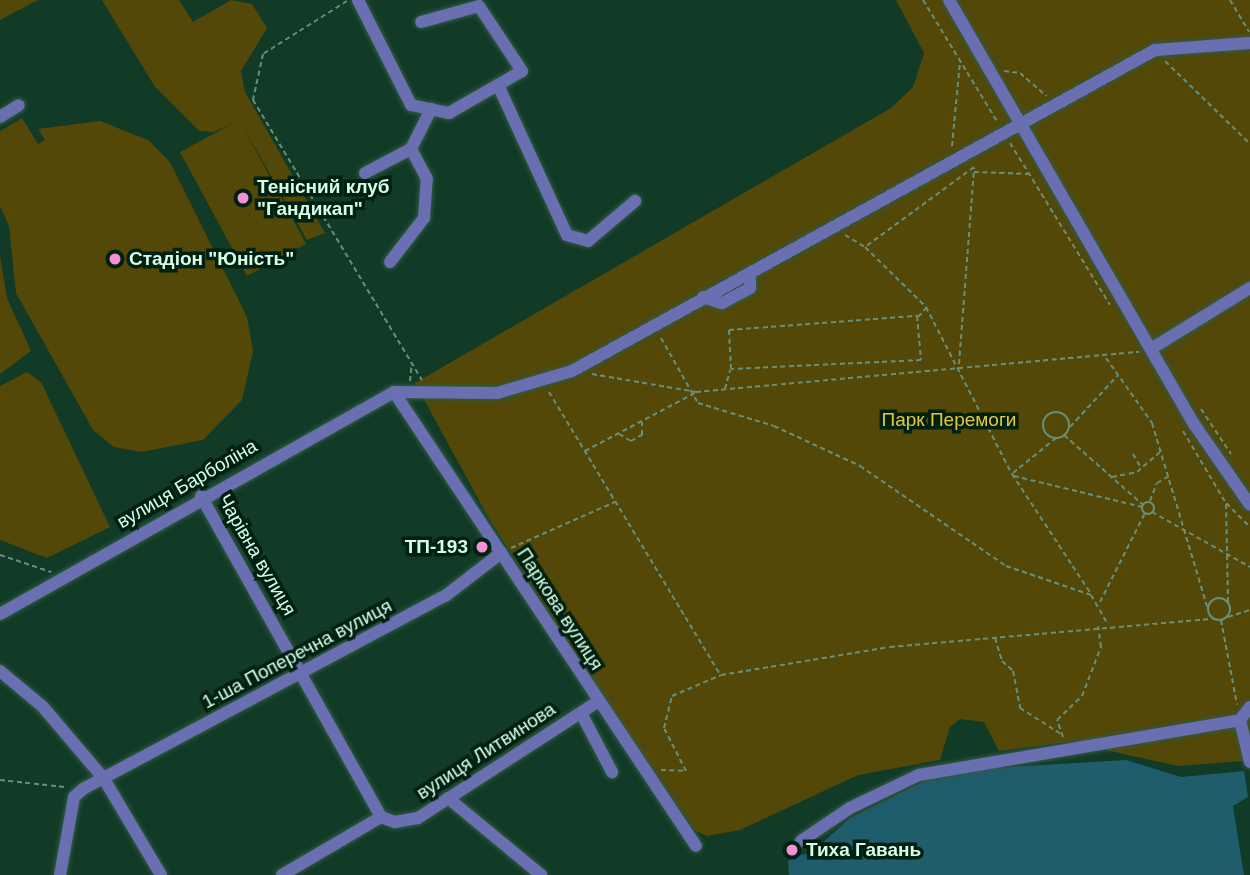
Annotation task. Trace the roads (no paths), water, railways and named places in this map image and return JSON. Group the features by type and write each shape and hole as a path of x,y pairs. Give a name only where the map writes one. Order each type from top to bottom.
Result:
{"street":[{"path":"358,0 411,105 449,113 522,71 479,6 421,22"},
{"path":"949,0 1026,126 1154,347 1212,454 1250,505"},
{"path":"394,392 430,396 497,393 572,371 703,297 836,230 1066,104 1155,50 1250,43"},
{"path":"498,85 566,234 588,241 635,201"},
{"path":"0,117 19,105"},
{"path":"365,173 411,149 431,109"},
{"path":"390,262 424,218 427,179 411,149"},
{"path":"1154,347 1250,288"},
{"name":"вулиця Барболіна","path":"0,614 201,496 394,392"},
{"name":"Паркова вулиця","path":"394,392 597,702 696,846"},
{"name":"Чарівна вулиця","path":"201,496 381,817"},
{"name":"1-ша Поперечна вулиця","path":"60,875 74,797 83,789 445,596 501,553"},
{"path":"0,671 43,707 104,779 161,875"},
{"name":"вулиця Литвинова","path":"381,817 395,822 418,818 597,702"},
{"path":"801,841 850,808 919,775 1240,720 1250,707"},
{"path":"581,713 612,772"},
{"path":"1240,720 1250,762"},
{"path":"448,798 541,875"},
{"path":"282,875 299,871 381,817"}],"water":[{"path":"1126,760 1181,777 1244,771 1248,797 1233,806 1244,875 789,875 788,861 795,856 811,853 850,818 926,780 991,768"}],"place":[{"name":"Тенісний клуб \"Гандикап\"","path":"243,198"},
{"name":"Стадіон \"Юність\"","path":"115,259"},
{"name":"ТП-193","path":"482,547"},
{"name":"Тиха Гавань","path":"792,850"}],"park label":[{"name":"Парк Перемоги","path":"949,420"}]}
